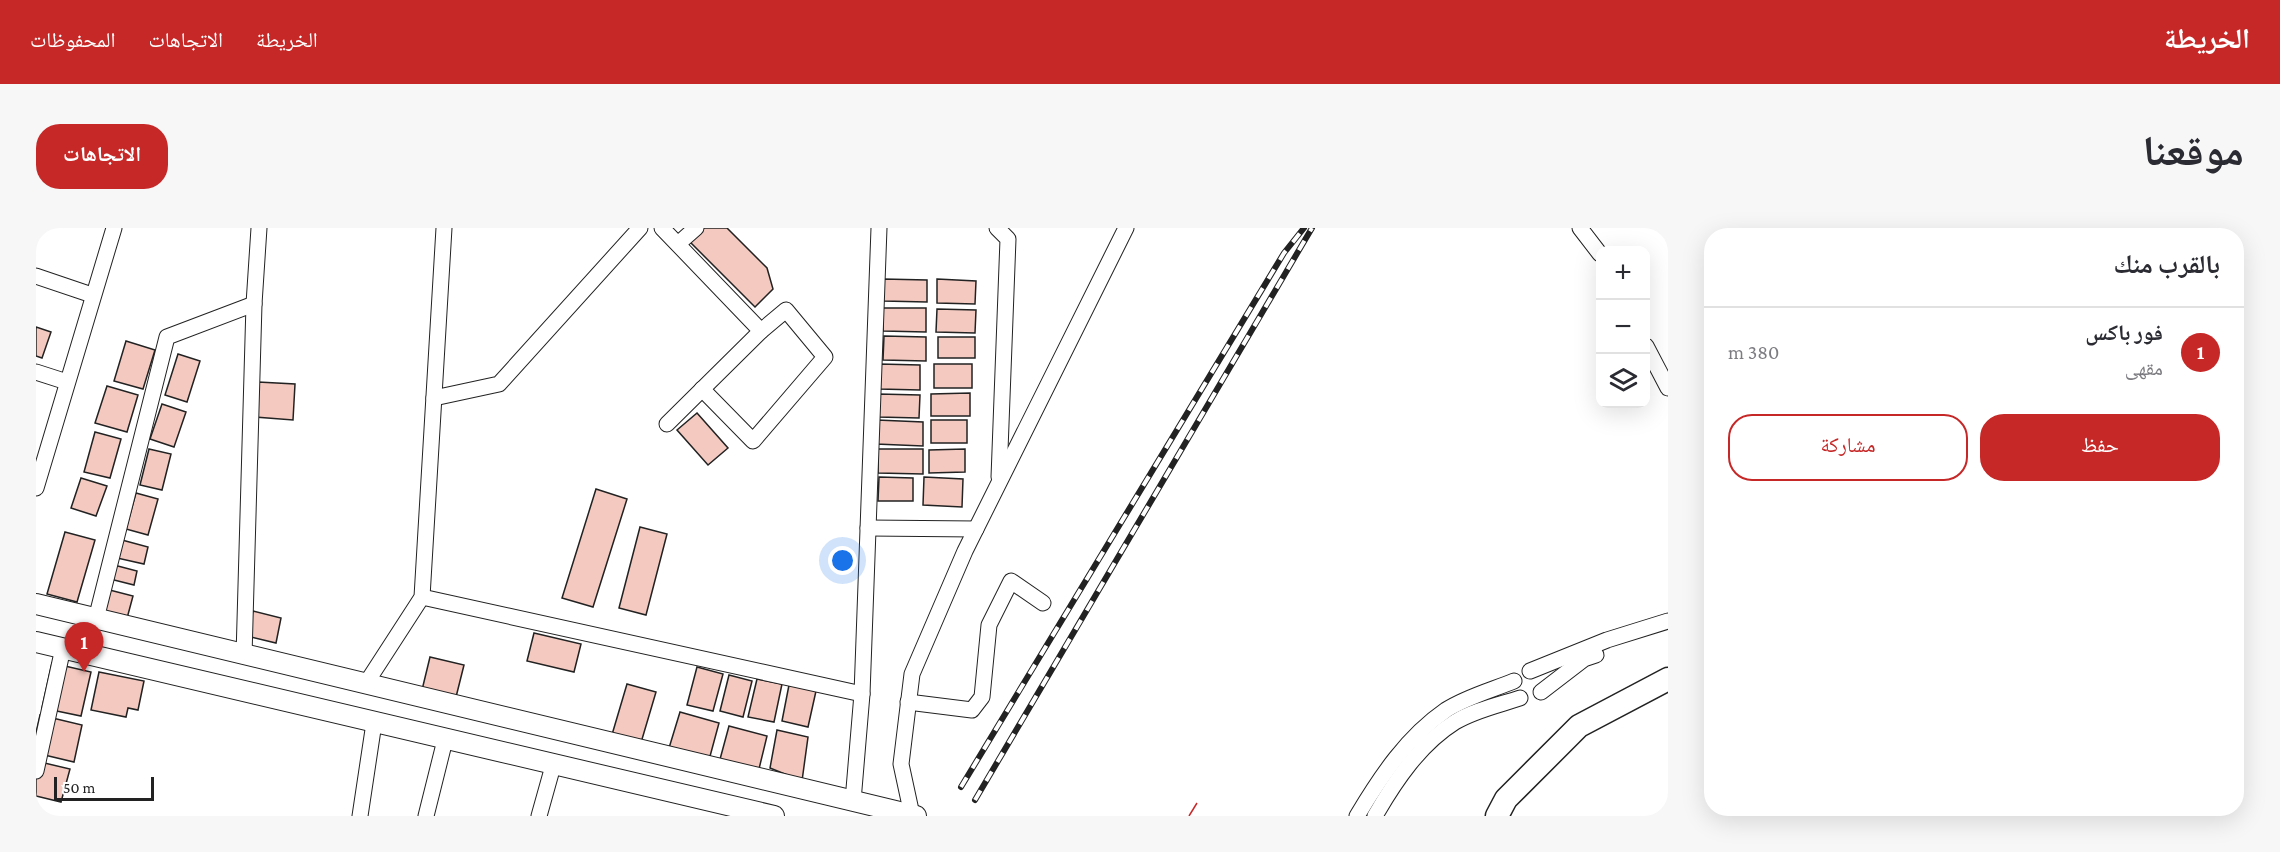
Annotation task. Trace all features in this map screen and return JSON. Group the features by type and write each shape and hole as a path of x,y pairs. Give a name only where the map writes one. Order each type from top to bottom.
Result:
{"highway":[{"path":"1497,816 1506,799 1579,726 1668,679"}],"main road":[{"path":"36,604 244,656 914,815"},
{"path":"36,642 553,766 774,816"}],"street":[{"path":"37,481 114,228"},
{"path":"244,656 254,304 260,228"},
{"path":"365,684 422,597 444,228"},
{"path":"434,398 499,384 640,228"},
{"path":"662,228 680,243 761,332"},
{"path":"680,243 696,228"},
{"path":"853,801 862,694 879,228"},
{"path":"997,228 1008,239 999,483"},
{"path":"914,815 901,764 912,674 976,529 1126,228"},
{"path":"1580,228 1596,249"},
{"path":"36,276 92,295"},
{"path":"96,619 167,337 254,304"},
{"path":"667,423 702,389 761,332 786,310 825,357 753,441 702,389"},
{"path":"1650,354 1668,388"},
{"path":"36,372 67,382"},
{"path":"868,528 976,529"},
{"path":"908,702 972,710 982,697 988,625 1011,581 1043,603"},
{"path":"422,597 862,694"},
{"path":"1358,816 1378,780 1413,738 1447,710 1514,681 1523,672 1607,640 1668,621"},
{"path":"1375,816 1391,788 1424,748 1447,729 1478,711 1520,698 1532,699 1584,659 1668,631"},
{"path":"36,771 63,648"},
{"path":"1530,671 1541,679 1541,692"},
{"path":"1514,681 1514,688 1520,698"},
{"path":"360,816 374,723"},
{"path":"426,816 445,740"},
{"path":"538,816 553,766"}],"building":[{"path":"700,228 727,228 767,268 773,289 755,307 688,240"},
{"path":"883,279 927,280 927,302 883,301"},
{"path":"937,279 976,281 975,304 937,303"},
{"path":"883,308 926,308 926,332 883,331"},
{"path":"937,309 976,310 975,333 936,332"},
{"path":"36,327 51,332 42,358 36,356"},
{"path":"884,336 926,337 926,361 883,360"},
{"path":"938,337 975,337 975,358 938,358"},
{"path":"126,341 155,350 143,389 114,381"},
{"path":"178,354 200,361 187,402 165,395"},
{"path":"879,364 920,365 920,390 879,389"},
{"path":"934,364 972,364 972,388 934,388"},
{"path":"258,382 295,384 293,420 255,417"},
{"path":"107,386 138,395 127,432 95,423"},
{"path":"970,393 970,416 931,416 931,394"},
{"path":"878,394 920,395 919,418 878,417"},
{"path":"162,404 186,412 174,447 150,439"},
{"path":"697,413 728,448 708,465 677,430"},
{"path":"877,420 923,422 923,446 876,444"},
{"path":"931,420 967,420 967,443 931,443"},
{"path":"95,432 121,439 110,478 84,472"},
{"path":"149,449 171,454 162,490 140,485"},
{"path":"878,449 923,449 923,474 878,473"},
{"path":"965,449 965,472 929,473 929,450"},
{"path":"879,477 913,478 913,501 878,501"},
{"path":"924,477 963,479 962,507 923,505"},
{"path":"81,478 107,486 96,516 71,508"},
{"path":"596,489 627,499 593,607 562,598"},
{"path":"136,493 158,499 148,535 126,529"},
{"path":"640,527 667,534 646,615 619,608"},
{"path":"65,532 95,540 77,602 47,594"},
{"path":"122,540 148,547 144,564 117,558"},
{"path":"114,565 137,571 134,585 110,579"},
{"path":"98,587 133,596 126,622 91,613"},
{"path":"253,611 281,618 276,643 247,636"},
{"path":"534,633 581,644 574,672 527,661"},
{"path":"430,657 464,665 456,697 422,690"},
{"path":"52,663 91,672 81,716 42,708"},
{"path":"697,667 723,674 713,711 687,705"},
{"path":"99,672 144,681 138,710 128,708 126,717 91,710"},
{"path":"729,675 752,681 743,717 720,711"},
{"path":"757,679 782,684 774,722 748,717"},
{"path":"627,684 656,692 640,746 611,738"},
{"path":"789,685 816,691 808,727 782,721"},
{"path":"680,712 719,723 709,760 669,748"},
{"path":"40,715 82,725 74,762 36,753 36,733"},
{"path":"729,726 767,736 758,773 719,763"},
{"path":"777,730 808,737 802,781 770,768"},
{"path":"36,761 70,769 61,802 36,796"}],"railway":[{"path":"961,787 1284,253 1304,228"},
{"path":"975,800 1312,228"}],"power":[{"path":"1189,816 1197,803"}],"place":[{"name":"فور باكس","path":"84,672"}]}
